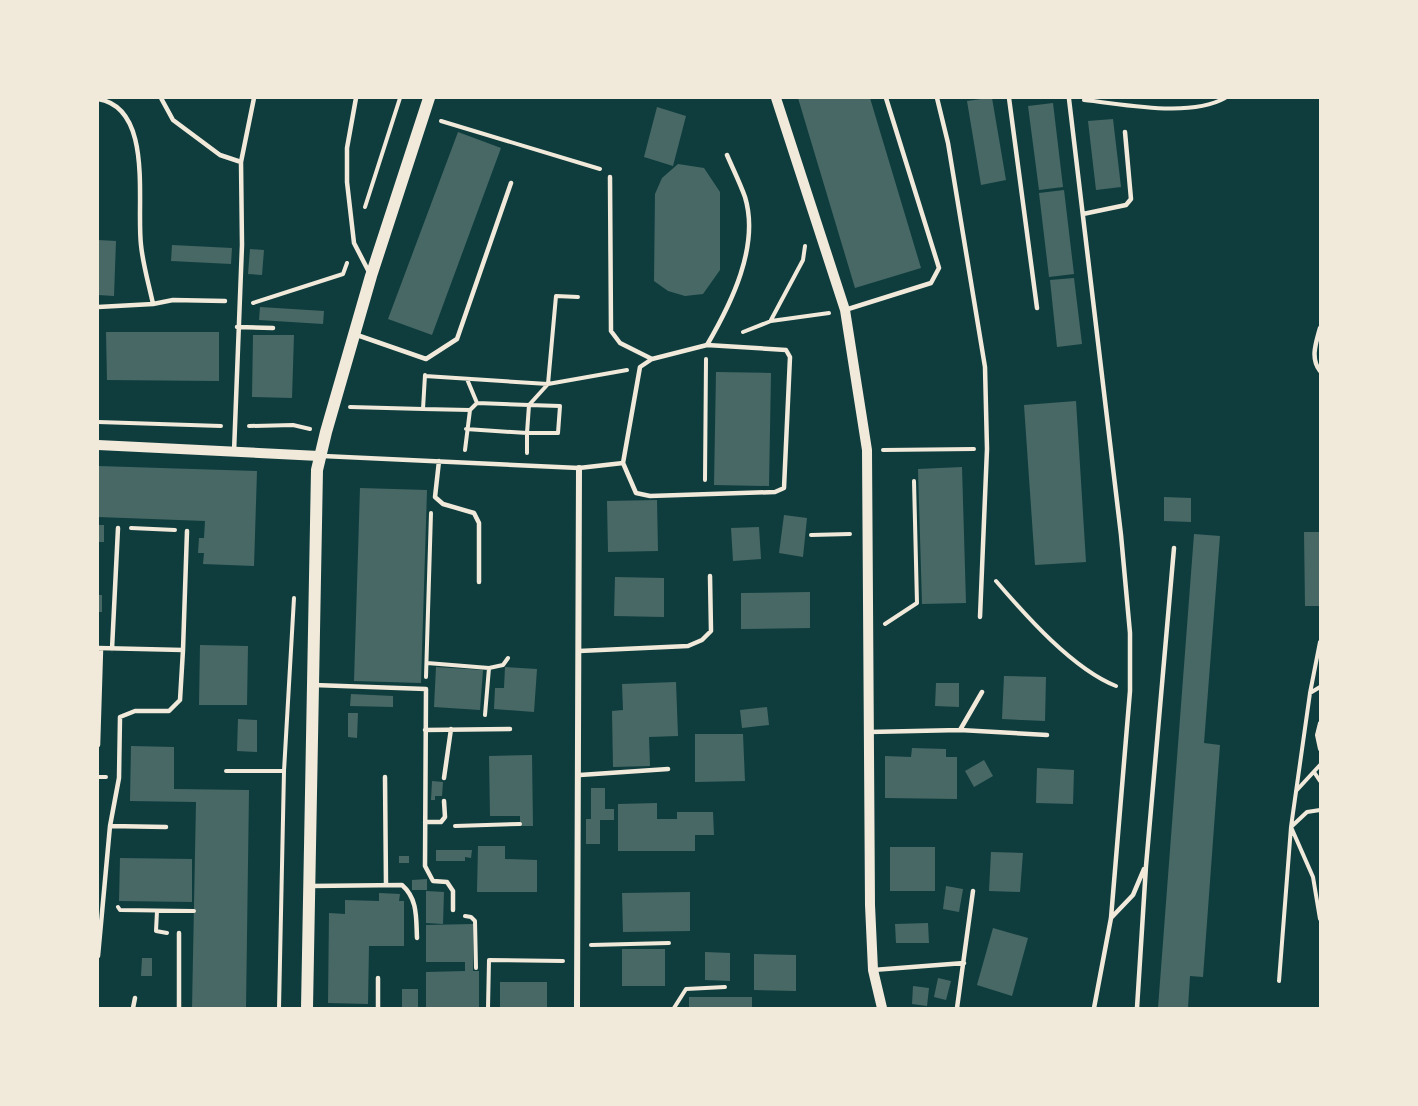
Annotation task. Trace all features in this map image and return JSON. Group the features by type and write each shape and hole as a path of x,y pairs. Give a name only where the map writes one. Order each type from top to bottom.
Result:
{"main road":[{"path":"308,1008 319,456 371,276 429,98"}],"street":[{"path":"776,98 845,310 867,450 866,534 873,970 882,1008"},
{"path":"98,445 319,456"},
{"path":"578,1008 579,468"}],"lane":[{"path":"161,98 173,120 220,156 241,162"},
{"path":"234,452 237,327 242,245 241,162 254,98"},
{"path":"356,98 347,148 347,182 354,243 371,276"},
{"path":"845,310 932,283 939,268 886,98"},
{"path":"937,98 948,143 985,367 987,449 980,617"},
{"path":"1009,98 1037,308"},
{"path":"98,99 112,102 126,116 133,129 138,164 141,245 153,304"},
{"path":"1070,99 1121,535 1130,633 1130,691 1111,918 1094,1008"},
{"path":"1083,214 1126,205 1131,199 1125,132"},
{"path":"706,345 726,311 748,249 745,199 727,155"},
{"path":"610,177 611,331 620,343 652,359"},
{"path":"354,335 426,359 457,339 511,183"},
{"path":"98,307 153,304 172,300 225,302"},
{"path":"237,327 273,328"},
{"path":"1320,328 1314,350 1316,364 1320,371"},
{"path":"706,345 776,348 786,350 790,357 784,488 775,492 650,496 636,494 623,463 640,367 652,359 706,345"},
{"path":"319,456 579,468 623,463"},
{"path":"439,461 435,497 443,504 474,513 479,523 479,582"},
{"path":"112,649 117,528"},
{"path":"98,956 110,826 119,778 120,717 135,711 169,711 180,700 187,531"},
{"path":"1137,1008 1146,866 1174,548"},
{"path":"579,651 688,646 702,640 711,631 710,576"},
{"path":"98,745 99,649 183,650"},
{"path":"314,685 426,689 425,866 433,881 447,882 453,891 453,910"},
{"path":"960,729 982,692"},
{"path":"426,729 510,729"},
{"path":"444,778 451,729"},
{"path":"869,732 960,729 1047,735"},
{"path":"580,775 668,769"},
{"path":"385,777 386,885"},
{"path":"425,822 441,822 445,817 444,801"},
{"path":"110,826 166,827"},
{"path":"1111,918 1132,895 1146,866"},
{"path":"310,886 402,885 409,892 416,911 417,938"},
{"path":"957,1008 973,891"},
{"path":"178,1008 179,933"},
{"path":"873,970 964,963"},
{"path":"378,978 378,1008"},
{"path":"133,1008 135,998"}],"path":[{"path":"364,211 400,98"},
{"path":"1070,99 1166,108 1214,104 1225,98"},
{"path":"437,132 443,113"},
{"path":"441,121 602,170 610,177"},
{"path":"806,242 803,260 771,321 845,310"},
{"path":"238,308 343,274"},
{"path":"527,433 529,405 548,384 556,296 578,297"},
{"path":"705,493 706,345"},
{"path":"423,409 426,359"},
{"path":"425,376 548,384 640,367"},
{"path":"467,379 477,403"},
{"path":"344,416 350,396"},
{"path":"464,463 466,429 470,410 477,403 560,406 558,433 466,429"},
{"path":"347,407 470,410"},
{"path":"867,450 987,449"},
{"path":"899,614 917,603 914,481"},
{"path":"426,689 431,511"},
{"path":"117,528 187,531"},
{"path":"811,535 866,534"},
{"path":"982,564 1027,616 1096,678 1130,691"},
{"path":"279,1008 284,771 294,588"},
{"path":"1279,981 1291,826 1310,693 1320,642"},
{"path":"427,663 489,668 503,665 508,658"},
{"path":"484,729 489,668"},
{"path":"1313,675 1320,673"},
{"path":"1310,693 1320,687"},
{"path":"1320,723 1317,735 1320,749"},
{"path":"1296,791 1320,765"},
{"path":"226,771 284,771"},
{"path":"1314,772 1320,781"},
{"path":"1291,826 1307,812 1320,810"},
{"path":"476,825 520,824"},
{"path":"1291,826 1313,877 1320,918"},
{"path":"116,905 120,910 194,911"},
{"path":"453,910 459,915 471,916 475,921 476,968"},
{"path":"156,932 157,911"},
{"path":"578,947 669,943"},
{"path":"488,1008 489,960 540,960"},
{"path":"674,1008 686,989 724,987"}],"building":[{"path":"798,98 870,98 921,268 855,288"},
{"path":"992,98 1006,180 981,185 967,101"},
{"path":"1053,103 1063,187 1039,190 1028,106"},
{"path":"657,107 686,116 673,166 644,157"},
{"path":"1113,119 1121,187 1096,190 1088,121"},
{"path":"458,132 501,148 432,335 388,319"},
{"path":"678,164 704,168 720,192 720,270 703,294 685,296 668,291 654,281 655,194 662,178"},
{"path":"1064,190 1074,274 1049,277 1039,193"},
{"path":"98,240 116,241 114,296 98,295"},
{"path":"172,245 232,248 231,264 171,261"},
{"path":"250,249 264,250 262,275 248,274"},
{"path":"1074,278 1082,344 1057,347 1050,280"},
{"path":"260,307 324,311 323,324 259,320"},
{"path":"106,332 219,332 219,381 107,380"},
{"path":"253,335 294,335 292,398 252,397"},
{"path":"716,372 771,373 769,486 714,485"},
{"path":"1076,401 1086,562 1035,565 1024,405"},
{"path":"98,466 257,471 254,566 203,564 204,553 198,553 199,538 204,538 205,521 98,517"},
{"path":"962,467 966,603 922,604 918,469"},
{"path":"360,488 427,490 421,683 354,681"},
{"path":"1164,497 1191,498 1191,522 1164,521"},
{"path":"657,500 658,551 608,552 607,501"},
{"path":"784,515 807,518 803,557 779,553"},
{"path":"98,525 104,525 104,542 98,542"},
{"path":"759,527 761,559 733,561 731,528"},
{"path":"1304,532 1320,532 1320,606 1305,606"},
{"path":"1194,534 1220,536 1204,743 1220,745 1203,977 1190,976 1188,1008 1158,1008"},
{"path":"615,577 664,578 664,617 614,616"},
{"path":"810,592 810,628 741,629 741,593"},
{"path":"98,595 102,595 102,612 98,612"},
{"path":"200,645 248,646 247,705 199,705"},
{"path":"436,667 483,670 480,710 434,707"},
{"path":"505,667 537,669 534,712 494,709 495,688 504,688"},
{"path":"1004,676 1046,677 1045,721 1002,719"},
{"path":"676,682 678,736 649,737 650,766 613,767 612,711 623,710 622,684"},
{"path":"936,683 959,683 959,707 935,706"},
{"path":"351,694 393,696 393,707 350,706"},
{"path":"767,707 769,725 742,728 740,710"},
{"path":"348,713 358,713 357,738 348,737"},
{"path":"238,719 257,720 257,752 237,751"},
{"path":"695,734 743,734 745,781 695,782"},
{"path":"131,746 174,747 174,789 249,790 246,1008 192,1008 196,802 130,801"},
{"path":"912,748 946,749 946,757 957,757 957,799 885,798 885,756 911,757"},
{"path":"532,755 533,826 520,826 520,816 490,816 489,756"},
{"path":"984,760 993,776 974,787 965,771"},
{"path":"1037,768 1074,770 1073,804 1036,803"},
{"path":"432,781 443,782 442,796 435,796 435,800 431,800"},
{"path":"591,788 605,788 605,809 614,809 614,820 600,820 600,844 586,844 586,819 591,819"},
{"path":"657,803 657,819 677,819 677,812 713,812 714,835 695,835 695,851 618,851 618,804"},
{"path":"478,846 505,846 505,859 537,860 537,892 477,892"},
{"path":"890,847 935,847 935,891 890,891"},
{"path":"436,850 472,850 471,858 465,857 465,861 436,861"},
{"path":"991,852 1023,853 1020,892 989,891"},
{"path":"399,856 409,856 409,863 399,863"},
{"path":"120,858 192,859 192,902 119,901"},
{"path":"427,879 427,890 412,890 412,880"},
{"path":"946,886 963,889 959,912 943,909"},
{"path":"426,891 444,892 443,924 426,923"},
{"path":"690,892 690,931 623,932 622,893"},
{"path":"379,893 400,894 399,901 404,901 404,946 369,946 368,1004 328,1003 329,913 345,914 345,900 379,901"},
{"path":"928,923 929,943 896,943 895,924"},
{"path":"473,924 473,971 479,971 479,1008 426,1008 426,972 465,971 465,962 426,962 426,925"},
{"path":"993,928 1028,938 1012,996 977,985"},
{"path":"622,949 665,949 665,986 622,986"},
{"path":"705,952 730,953 730,981 705,980"},
{"path":"754,954 796,955 796,991 754,990"},
{"path":"142,958 152,958 152,976 141,976"},
{"path":"938,978 951,981 946,1000 934,997"},
{"path":"500,982 547,982 547,1008 500,1008"},
{"path":"913,986 929,988 927,1006 912,1004"},
{"path":"402,989 418,989 418,1008 402,1008"},
{"path":"689,997 752,997 752,1008 689,1008"}]}
